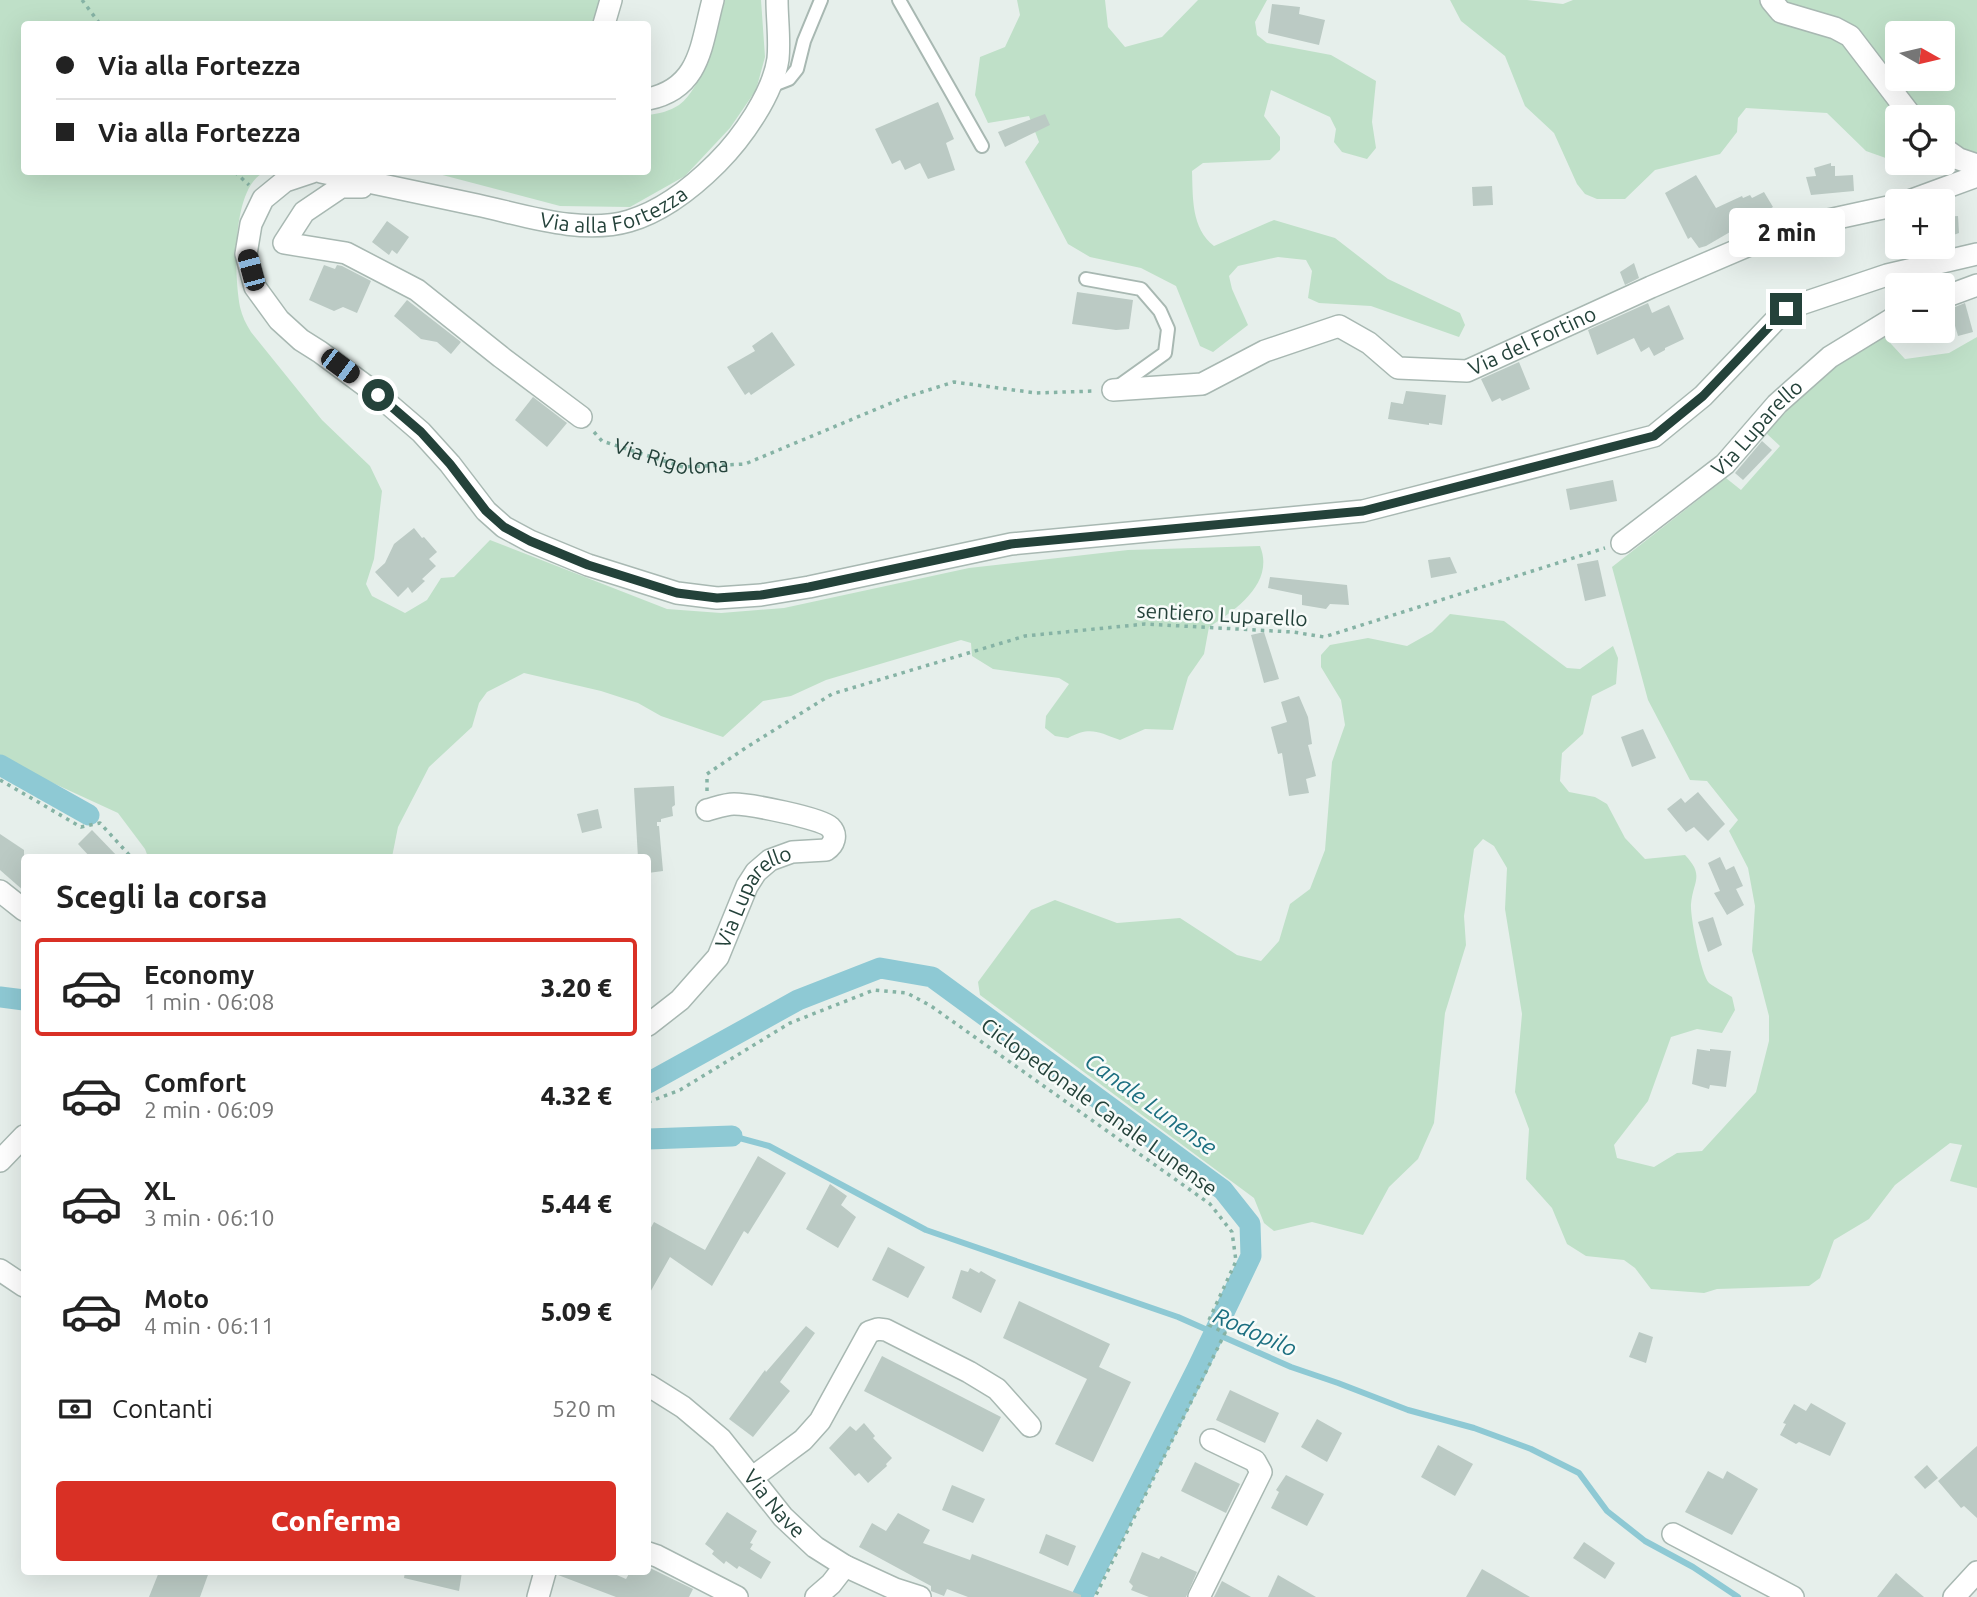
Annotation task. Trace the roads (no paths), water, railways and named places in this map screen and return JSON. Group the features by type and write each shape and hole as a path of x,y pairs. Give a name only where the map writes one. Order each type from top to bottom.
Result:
{"street":[{"path":"605,21 611,0"},
{"path":"651,98 663,96 681,86 697,62 713,0"},
{"name":"Via alla Fortezza","path":"335,175 538,220 591,226 628,222 661,208 699,181 726,154 750,121 771,86 778,58 777,0"},
{"path":"1771,0 1781,12 1835,28 1850,36 1903,105"},
{"path":"1955,156 1977,164"},
{"path":"303,175 285,181 263,199 251,224 246,254 255,287 279,320 301,340 378,395 421,432 486,511 504,527 588,565 677,593 717,598 761,595 809,587 1011,544 1363,511 1654,436 1703,396 1786,309 1887,275 1977,254"},
{"path":"1942,189 1977,176"},
{"path":"392,187 341,187 304,212 284,243 346,253 417,290 581,417"},
{"name":"Via del Fortino","path":"1113,390 1202,384 1265,351 1339,326 1369,343 1398,369 1467,371 1651,287 1787,229 1885,208"},
{"path":"1955,293 1977,285"},
{"name":"Via Luparello","path":"1622,543 1726,464 1777,404 1830,357 1885,323"},
{"name":"Via Luparello","path":"651,1024 680,1000 718,957 747,886 756,872 770,860 792,852 826,850 834,839 828,825 774,810 732,804 707,810"},
{"path":"0,891 21,907"},
{"path":"0,1161 21,1139"},
{"path":"0,1270 21,1284"},
{"path":"753,1477 803,1440 820,1422 869,1332 878,1329 898,1336 988,1384 997,1390 1030,1426"},
{"name":"Via Nave","path":"651,1387 683,1408 721,1439 783,1517 816,1547 845,1566 895,1589 920,1597"},
{"path":"1199,1597 1261,1472 1255,1461 1211,1440"},
{"path":"1673,1534 1793,1597"},
{"path":"651,1554 737,1597"},
{"path":"816,1597 845,1566"},
{"path":"1954,1597 1977,1572"},
{"path":"538,1597 544,1575"}],"lane":[{"path":"771,86 789,79 797,69 804,41 821,0"},
{"path":"899,0 982,146"},
{"path":"1086,279 1141,289 1160,311 1168,329 1165,353 1113,390"}],"waterway":[{"name":"Canale Lunense","path":"0,765 89,815"},
{"name":"Canale Lunense","path":"651,1081 798,1000 880,968 932,977 1223,1190 1250,1224 1251,1256 1082,1597"},
{"path":"0,997 21,1000"},
{"name":"Rodopilo","path":"732,1136 769,1146 926,1230 1178,1317 1291,1367 1408,1410 1474,1428 1531,1449 1579,1473 1607,1511 1645,1541 1693,1567 1738,1597"},
{"path":"651,1139 732,1136"}]}
